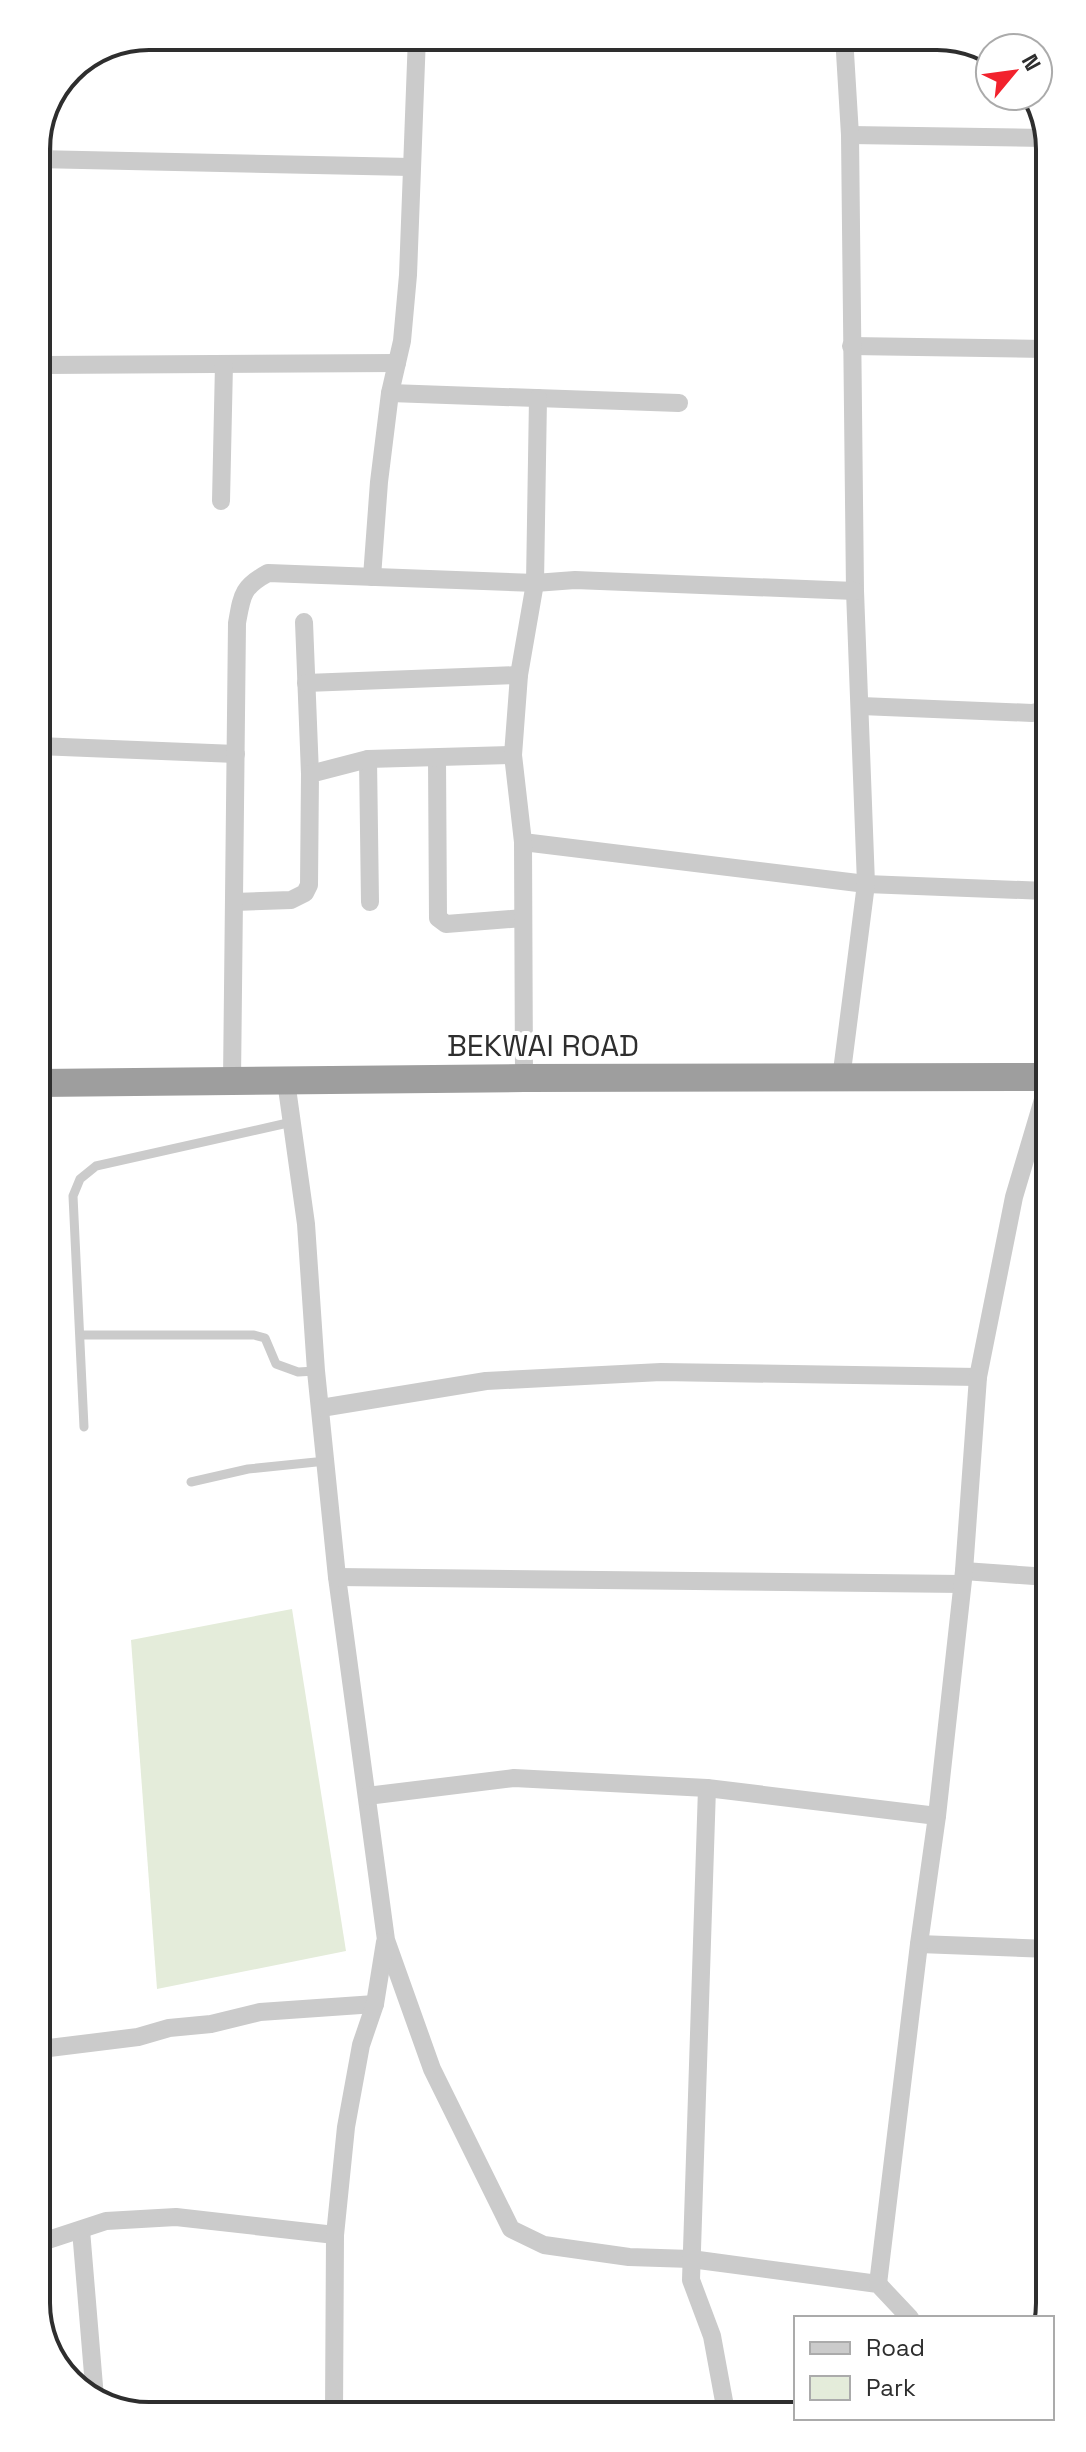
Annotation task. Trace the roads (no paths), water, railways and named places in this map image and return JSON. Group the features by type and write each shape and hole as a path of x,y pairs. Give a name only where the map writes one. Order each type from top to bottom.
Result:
{"highway":[{"name":"BEKWAI ROAD","path":"50,1083 1036,1077"}],"street":[{"path":"372,577 379,482 390,393 402,341 408,275 416,50"},
{"path":"841,1079 866,884 855,591 850,135 845,50"},
{"path":"850,135 1035,138"},
{"path":"50,159 411,167"},
{"path":"851,346 1036,349"},
{"path":"50,365 397,363"},
{"path":"221,501 224,364"},
{"path":"390,393 679,403"},
{"path":"524,1078 523,842 513,755 519,675 535,583 538,398"},
{"path":"232,1081 237,623 241,596 250,583 268,573 535,583 575,580 855,591"},
{"path":"234,902 291,900 305,893 309,885 310,774 304,622"},
{"path":"306,683 519,675"},
{"path":"861,706 1036,713"},
{"path":"50,746 236,754"},
{"path":"310,774 368,759 513,755"},
{"path":"437,758 438,918 446,924 523,918"},
{"path":"368,759 370,902"},
{"path":"523,842 866,884 1036,891"},
{"path":"286,1081 306,1224 316,1371 337,1577 386,1940 432,2069 511,2229 544,2245 629,2257 691,2259 878,2284 908,2316"},
{"path":"878,2284 937,1816 963,1577 978,1377 1014,1197 1036,1135"},
{"path":"321,1408 486,1381 661,1372 978,1377"},
{"path":"337,1577 1036,1577"},
{"path":"367,1796 514,1778 707,1788 937,1816"},
{"path":"707,1788 691,2280 712,2336 724,2402"},
{"path":"334,2402 335,2235 346,2127 361,2045 375,2004 386,1940"},
{"path":"919,1944 1036,1948"},
{"path":"50,2048 138,2037 169,2028 211,2024 260,2012 375,2004"},
{"path":"50,2240 106,2221 176,2217 335,2235"},
{"path":"81,2230 94,2385"}],"lane":[{"path":"84,1427 73,1196 80,1179 96,1166 292,1122"},
{"path":"81,1335 254,1335 265,1338 276,1364 298,1372 316,1371"},
{"path":"191,1482 248,1469 326,1461"}]}
